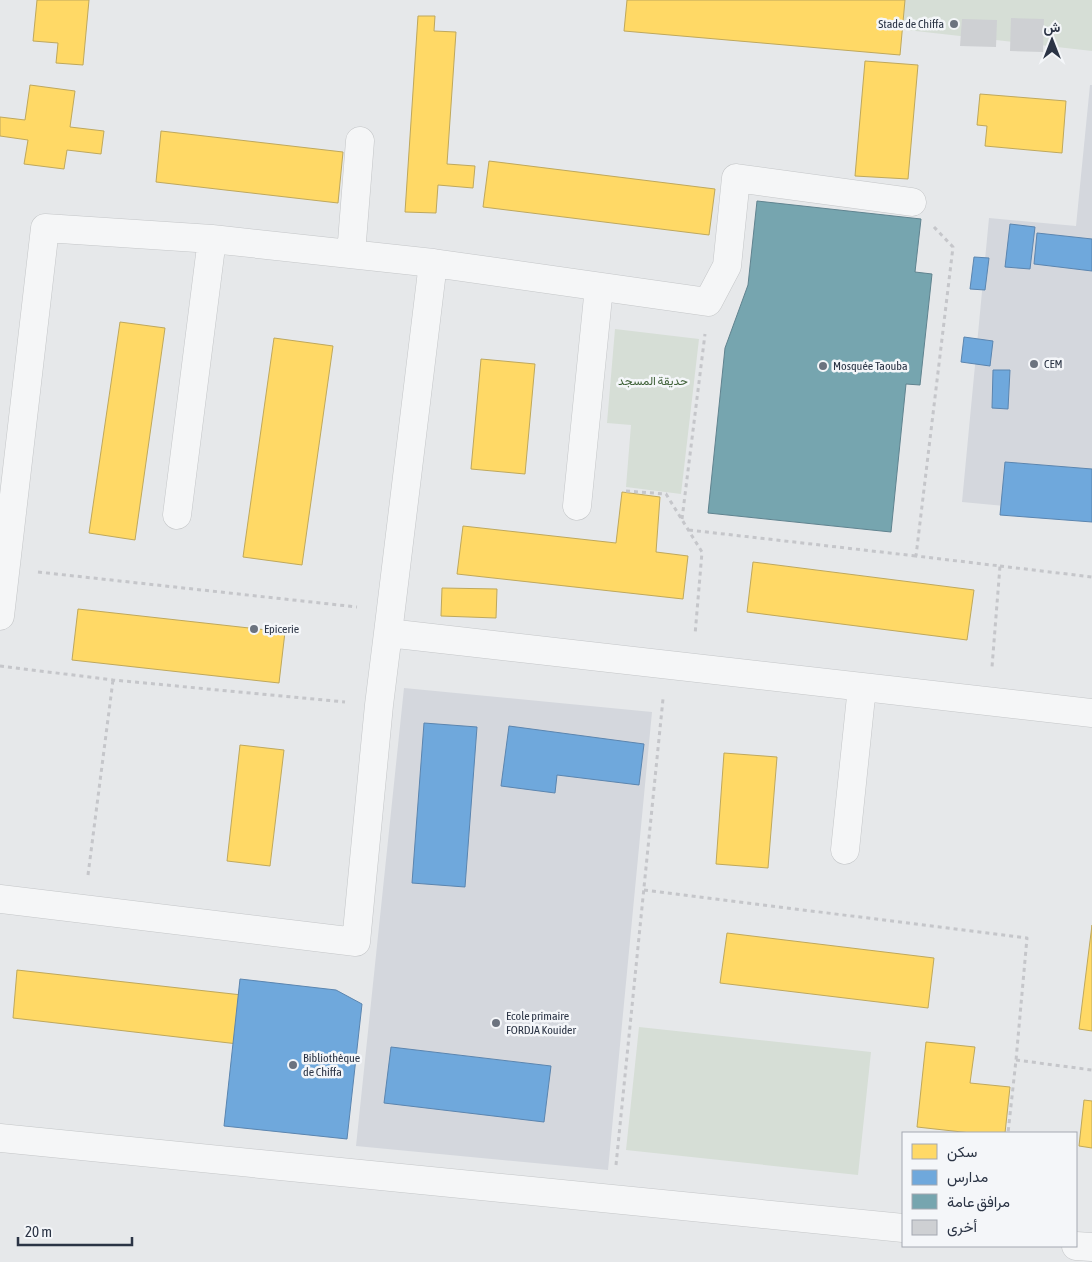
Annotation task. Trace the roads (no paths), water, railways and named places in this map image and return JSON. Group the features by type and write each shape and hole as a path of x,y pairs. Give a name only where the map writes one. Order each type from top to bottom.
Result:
{"street":[{"path":"351,254 360,141"},
{"path":"0,616 46,228 212,239 433,263 708,302 727,266 736,178 912,202"},
{"path":"177,514 212,239"},
{"path":"0,899 356,942 379,705 433,263"},
{"path":"577,506 598,286"},
{"path":"389,622 679,667 1092,713"},
{"path":"845,850 862,687"},
{"path":"0,1138 902,1228"},
{"path":"1077,1246 1092,1247"}],"place":[{"name":"Stade de Chiffa","path":"954,24"},
{"name":"CEM","path":"1034,364"},
{"name":"Mosquée Taouba","path":"823,366"},
{"name":"Epicerie","path":"254,629"},
{"name":"Ecole primaire FORDJA Kouider","path":"496,1023"},
{"name":"Bibliothèque de Chiffa","path":"293,1065"}],"park label":[{"name":"حديقة المسجد","path":"653,381"}]}
